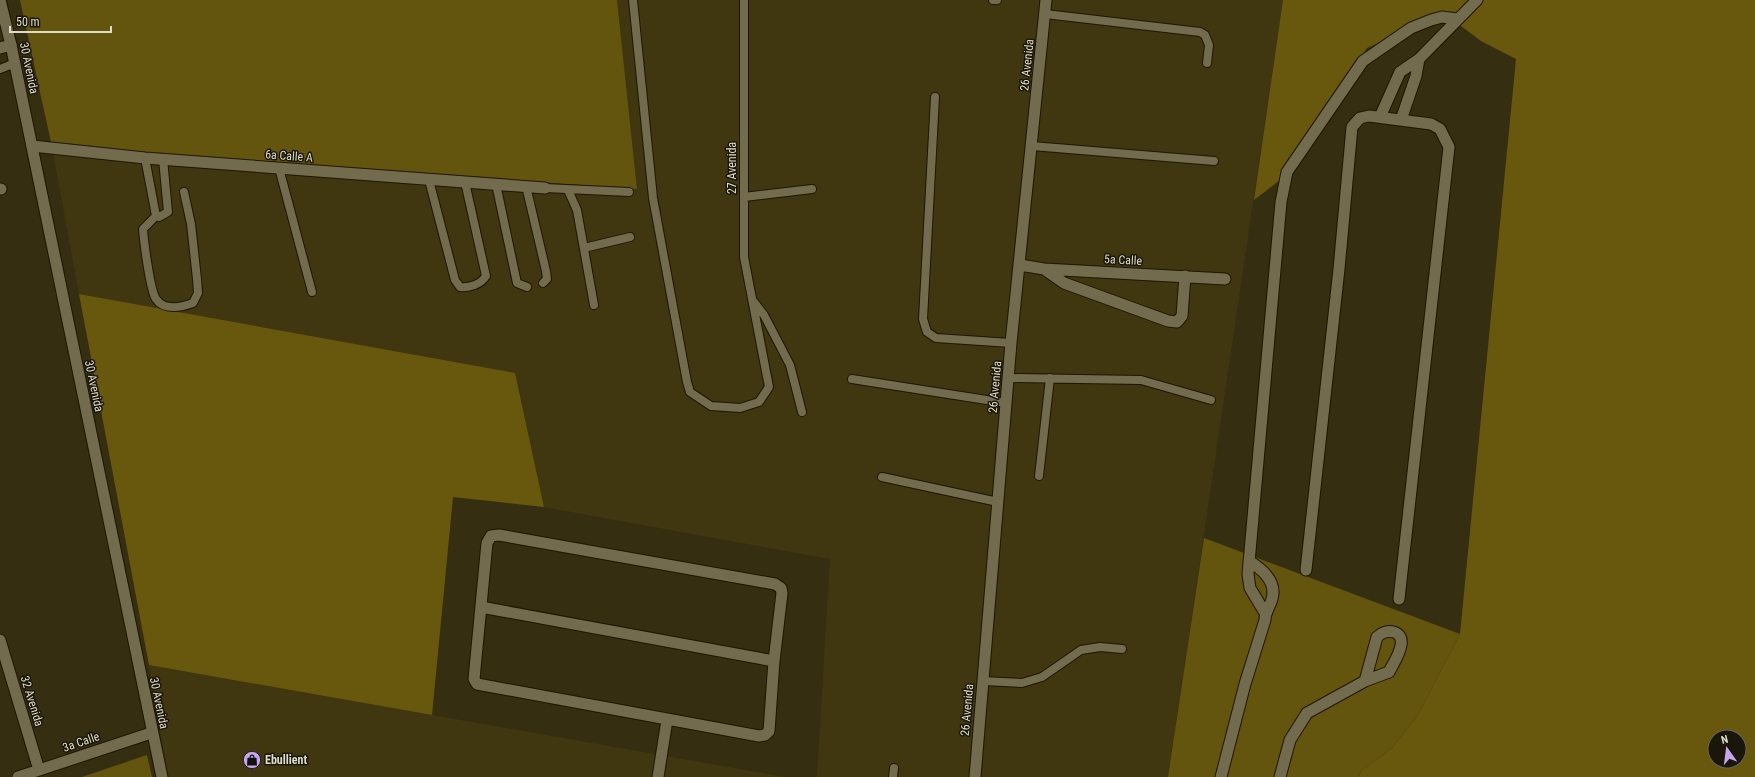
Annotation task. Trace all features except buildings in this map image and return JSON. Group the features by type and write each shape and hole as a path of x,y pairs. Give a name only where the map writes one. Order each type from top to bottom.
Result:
{"street":[{"name":"30 Avenida","path":"0,0 15,63 151,732 162,777"},
{"name":"26 Avenida","path":"975,777 1011,343 1046,0"},
{"path":"1380,117 1400,72 1419,59 1477,0"},
{"path":"1265,613 1250,588 1248,574 1281,202 1287,172 1363,61 1411,28 1442,17 1457,19"},
{"path":"0,48 11,46"},
{"path":"1401,120 1416,76 1419,59"},
{"path":"1306,570 1339,269 1352,127 1360,118 1369,116 1431,124 1440,129 1449,147 1399,598"},
{"name":"6a Calle A","path":"32,146 145,158 545,188"},
{"name":"5a Calle","path":"1020,265 1044,268 1225,279"},
{"path":"1044,268 1064,283 1168,321 1177,322 1182,316 1185,276"},
{"path":"499,535 775,584 781,588 782,593 774,661 769,731 765,736 667,720 477,684 474,679 487,543 491,536 499,535"},
{"path":"1221,777 1245,684 1265,620 1265,613 1272,599 1272,588 1268,577 1259,567 1249,561"},
{"path":"481,607 774,661"},
{"name":"32 Avenida","path":"0,640 39,770"},
{"path":"1280,777 1290,740 1307,713 1366,681"},
{"path":"658,777 667,720"},
{"name":"3a Calle","path":"18,777 151,732"}],"lane":[{"name":"27 Avenida","path":"633,0 653,198 690,392 711,406 740,408 759,402 769,388 744,257 744,0"},
{"path":"1045,14 1200,32 1206,35 1209,45 1206,63"},
{"path":"0,69 15,63"},
{"path":"935,97 923,319 927,332 936,338 1011,343"},
{"path":"1032,146 1214,161"},
{"path":"145,158 156,216"},
{"path":"163,159 168,212 159,217 156,216 144,229 152,288 156,299 163,305 180,308 193,303 198,292 191,224 184,192"},
{"path":"279,168 312,292"},
{"path":"429,180 455,280 460,287 464,288 480,283 486,276 465,182"},
{"path":"496,184 517,283 527,287"},
{"path":"526,186 546,271 547,279 543,283"},
{"path":"545,188 629,192"},
{"path":"744,197 812,189"},
{"path":"568,190 577,210 594,305"},
{"path":"584,248 630,237"},
{"path":"752,299 764,315 790,365 802,412"},
{"path":"1008,378 1141,380 1211,400"},
{"path":"1040,476 1050,378"},
{"path":"852,379 1006,403"},
{"path":"882,477 998,502"},
{"path":"983,681 1022,683 1042,677 1081,650 1100,647 1122,649"},
{"path":"893,777 894,768"}],"shaded area":[{"path":"20,0 617,0 637,189 52,147"},
{"path":"617,0 1283,0 1168,777 817,777 830,559 544,507 515,373 79,294 52,147 637,189"},
{"path":"1283,0 1755,0 1755,777 1359,777 1361,771 1392,748 1418,715 1460,634 1516,59 1481,41 1445,14 1367,48 1334,96 1284,177 1254,200"},
{"path":"79,294 515,373 544,507 453,497 432,715 149,665"},
{"path":"1204,538 1460,634 1418,715 1392,748 1361,771 1359,777 1168,777"},
{"path":"149,665 432,715 785,777 168,777"},
{"path":"147,755 152,777 82,777"}],"place":[{"name":"Ebullient","path":"252,760"}]}
